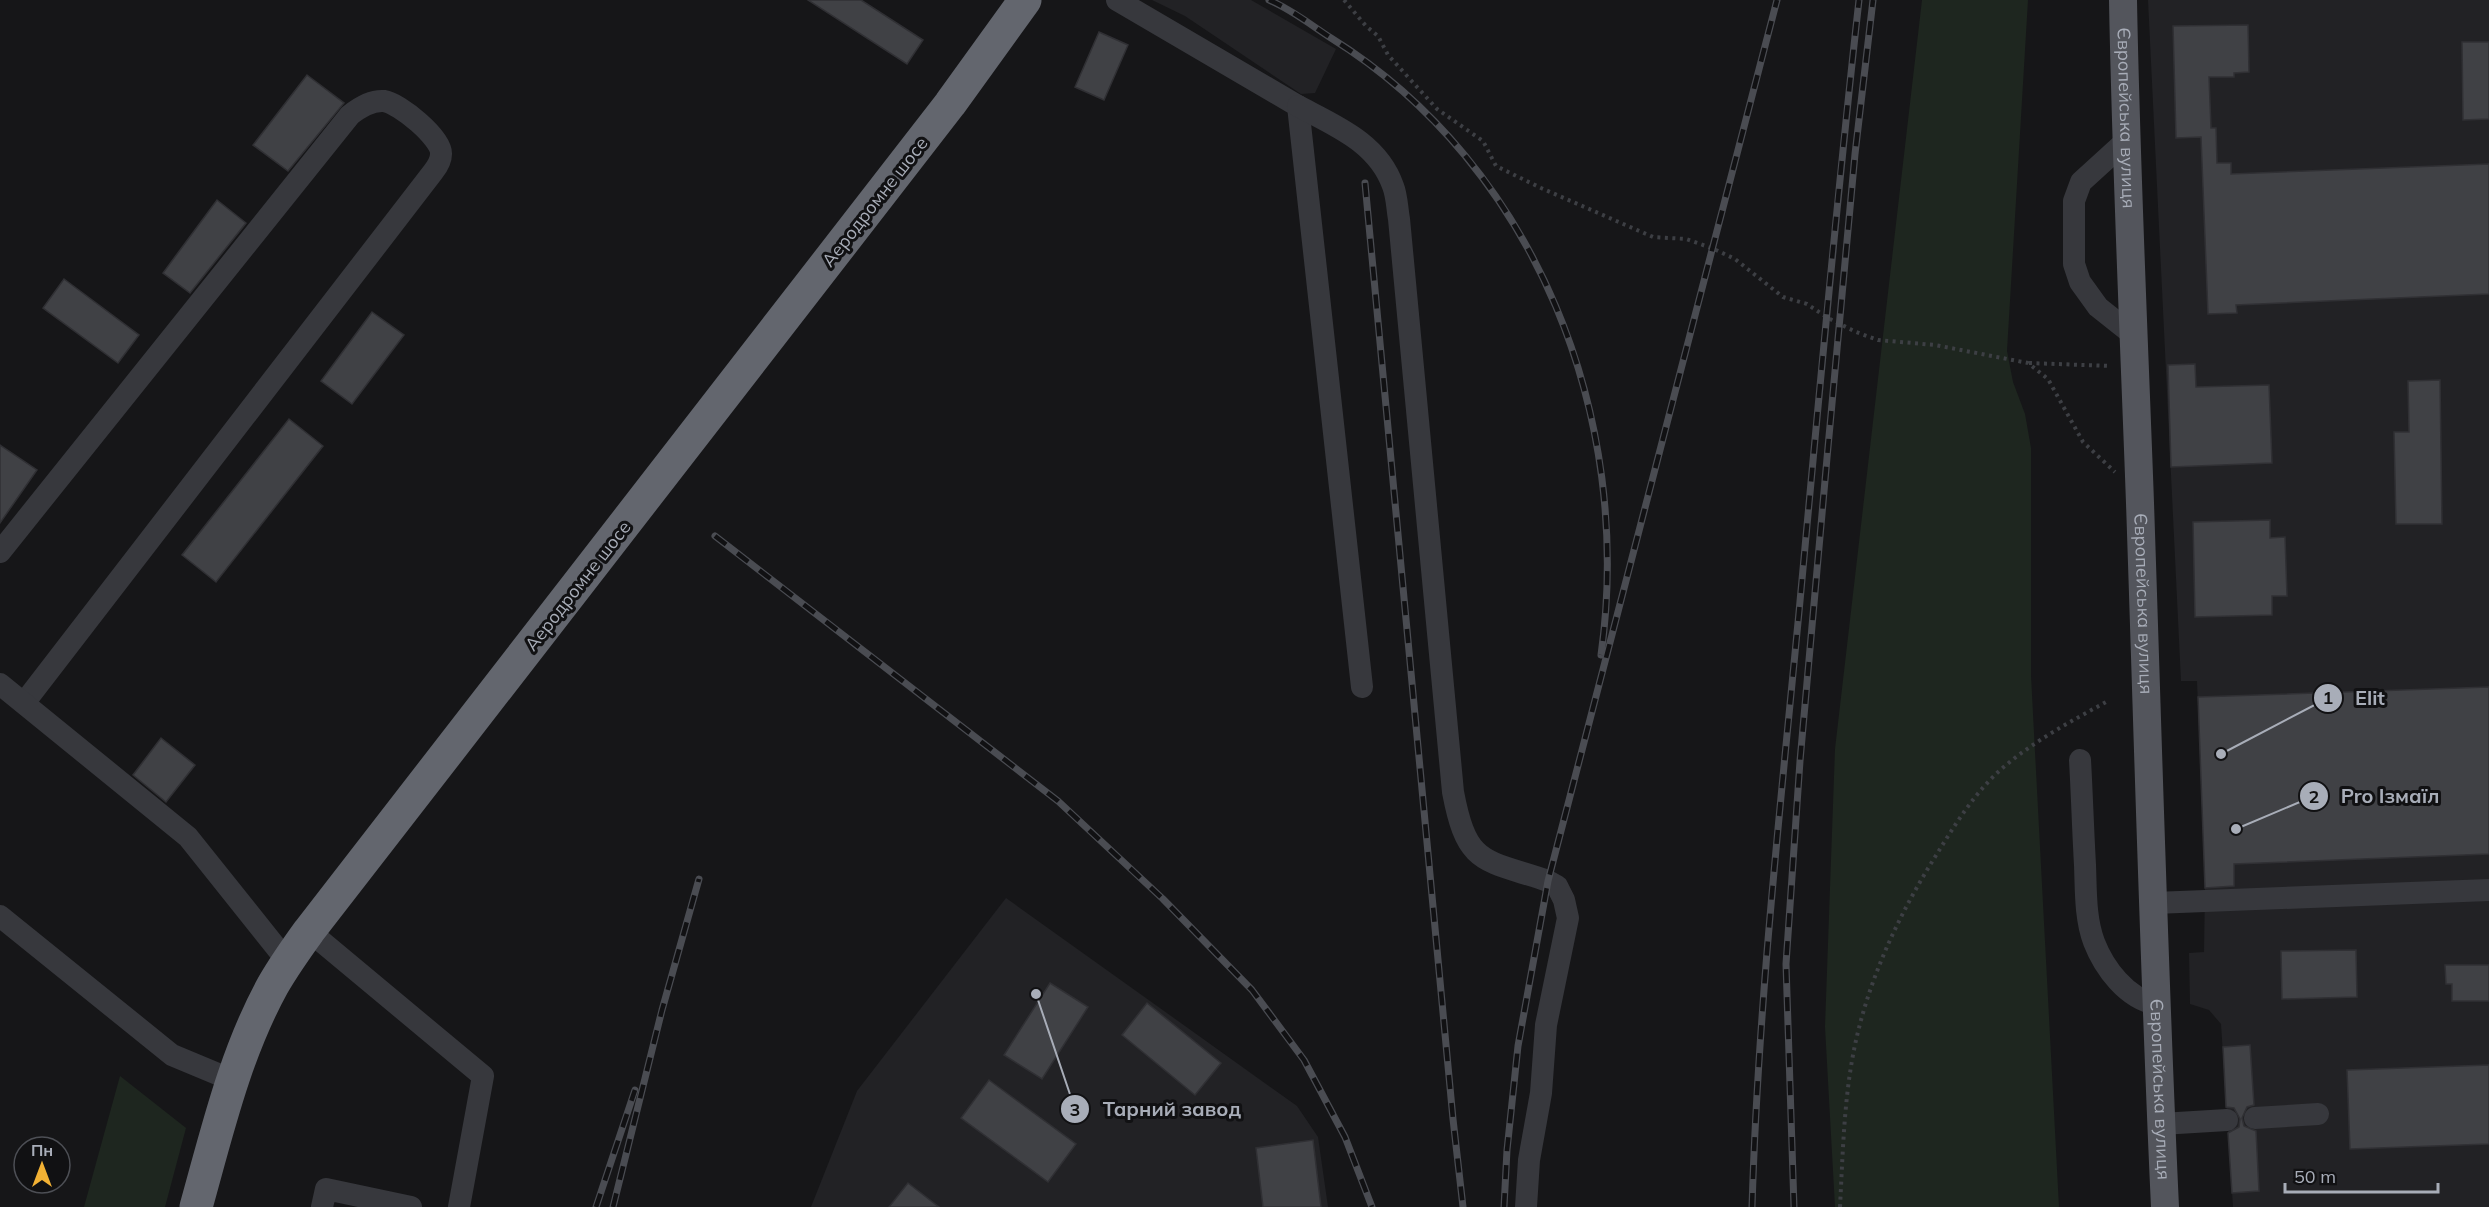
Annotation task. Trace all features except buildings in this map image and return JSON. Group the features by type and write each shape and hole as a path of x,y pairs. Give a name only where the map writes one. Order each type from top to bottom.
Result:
{"highway":[{"name":"Аеродромне шосе","path":"196,1207 232,1080 257,1018 287,961 929,132 1025,0"}],"main road":[{"name":"Європейська вулиця","path":"2123,0 2132,334 2140,495 2156,1004 2165,1207"}],"street":[{"path":"1117,0 1298,106 1344,130 1376,155 1393,186 1400,219 1453,792 1465,837 1472,849 1486,860 1557,886 1564,900 1568,918 1546,1025 1541,1093 1529,1160 1526,1207"},
{"path":"0,552 350,115 360,107 383,101 396,105 434,137 440,146 441,154 434,172 24,703"},
{"path":"1298,106 1362,687"},
{"path":"2126,141 2081,182 2074,201 2074,264 2080,282 2098,307 2132,334"},
{"path":"0,684 188,837 287,961"},
{"path":"2080,760 2087,912 2094,941 2108,969 2132,995 2144,1002 2156,1004"},
{"path":"2154,903 2489,890"},
{"path":"0,916 172,1055 232,1080"},
{"path":"309,931 483,1076 459,1207"},
{"path":"2255,1118 2318,1114"},
{"path":"2161,1124 2227,1120"},
{"path":"322,1207 326,1189 399,1206"}],"path":[{"path":"1344,0 1366,26 1378,36 1388,55 1437,109 1483,141 1496,165 1541,188 1653,237 1686,239 1714,249 1735,260 1783,297 1807,304 1827,318 1878,340 1935,345 2028,363 2118,366"},
{"path":"2028,363 2048,379 2083,442 2140,495"},
{"path":"1840,1207 1848,1097 1857,1036 1874,977 1914,890 1963,812 1997,773 2048,734 2106,702"}],"shaded area":[{"path":"1152,0 1251,0 1336,49 1315,93 1301,94 1185,16"},
{"path":"1922,0 2028,0 2007,351 2013,382 2025,414 2031,448 2031,676 2059,1207 1835,1207 1825,1027 1835,749"},
{"path":"2148,0 2489,0 2489,1207 2233,1207 2221,1024 2209,1010 2190,1004 2189,953 2204,952 2205,888 2197,681 2181,681"},
{"path":"1006,898 1297,1106 1318,1137 1328,1207 811,1207 857,1091"},
{"path":"120,1076 186,1128 165,1207 84,1207"}],"railway":[{"path":"1269,0 1331,38 1403,92 1465,155 1516,227 1556,306 1584,390 1602,477 1607,566 1601,655"},
{"path":"1504,1207 1507,1150 1518,1046 1548,881 1777,0"},
{"path":"1752,1207 1759,1058 1771,909 1859,0"},
{"path":"1794,1207 1786,964 1800,761 1827,458 1855,154 1873,0"},
{"path":"1365,183 1463,1207"},
{"path":"715,536 1058,801 1163,899 1252,990 1304,1060 1345,1137 1372,1207"},
{"path":"613,1207 662,1010 699,879"},
{"path":"596,1207 635,1090"}],"place":[{"name":"Elit","path":"2221,754"},
{"name":"Pro Ізмаїл","path":"2236,829"},
{"name":"Тарний завод","path":"1036,994"}]}
